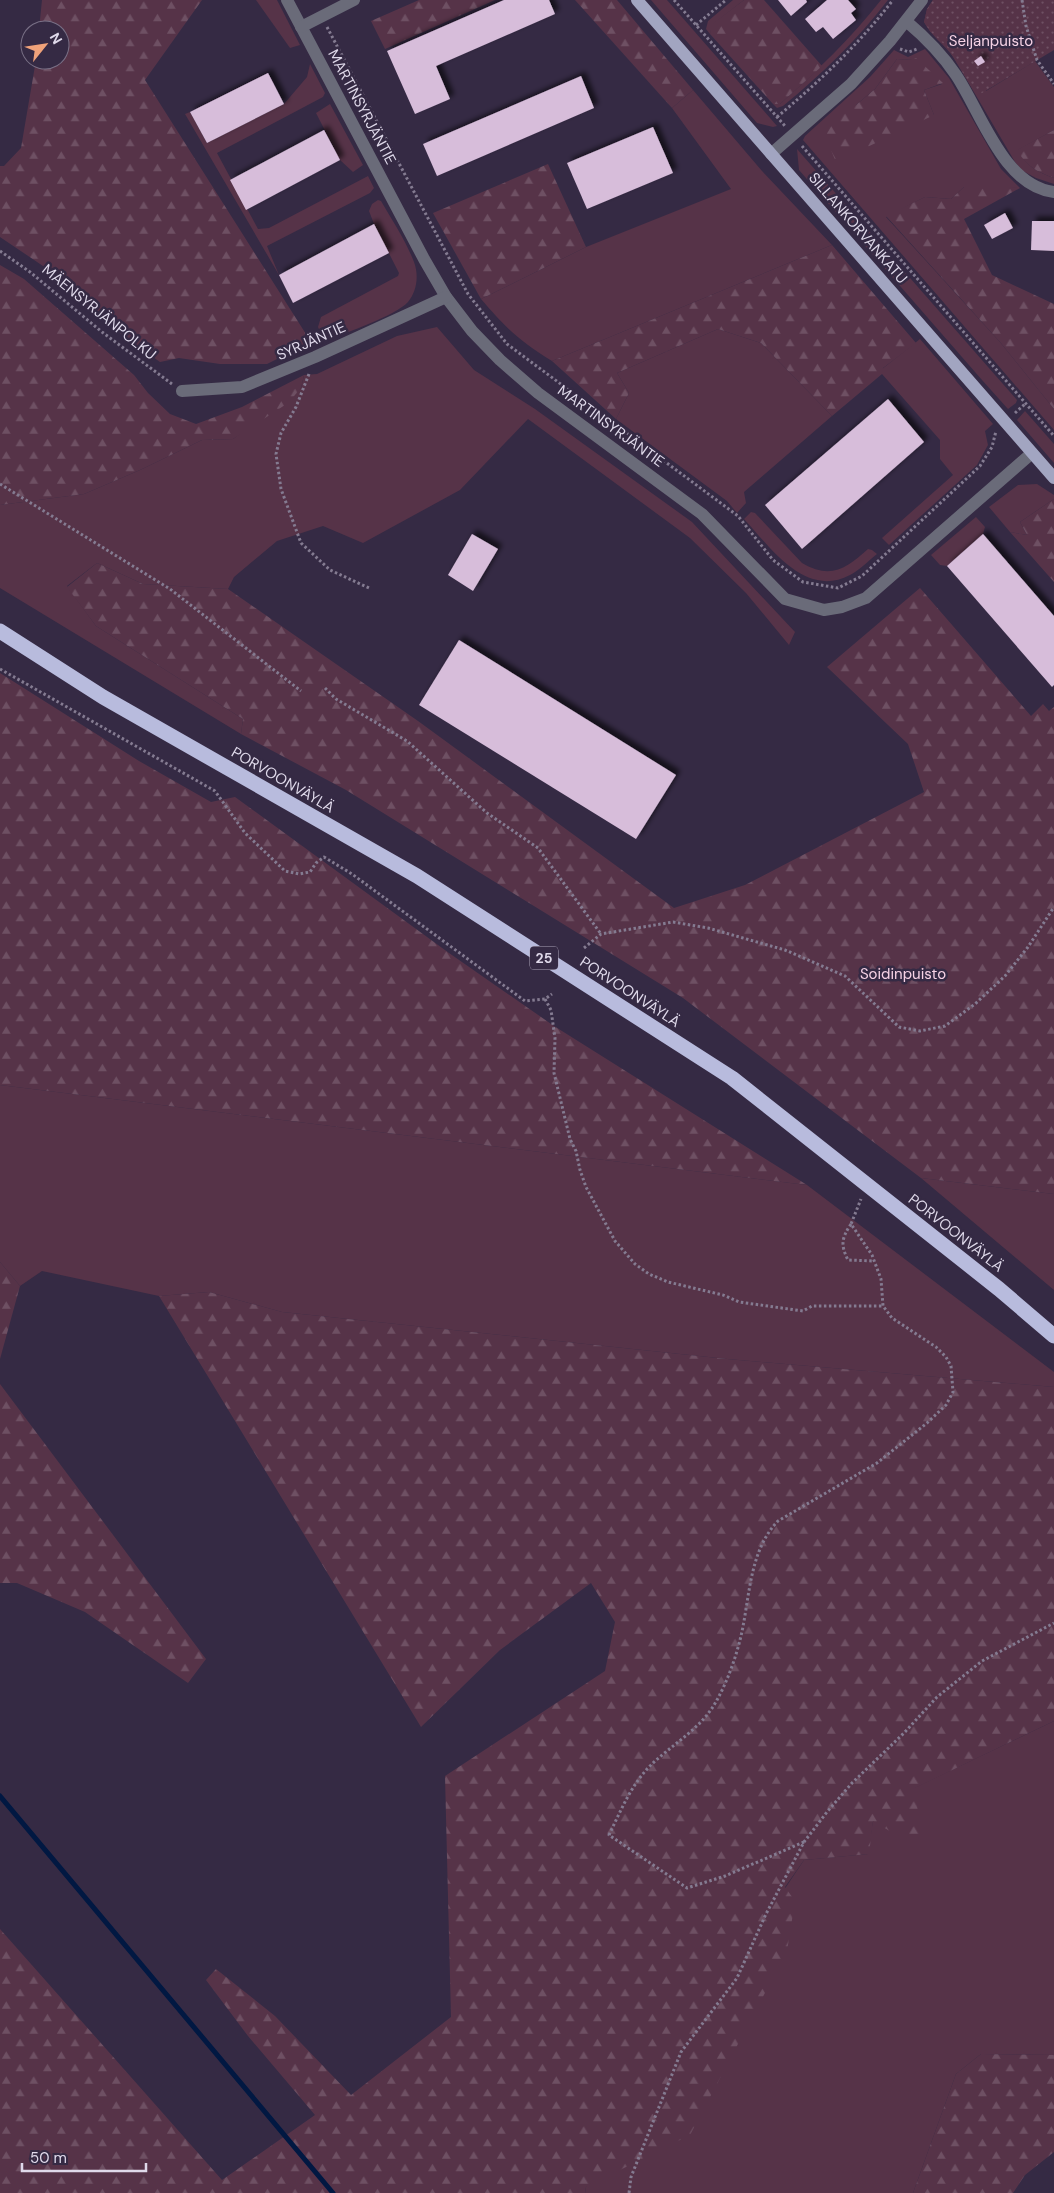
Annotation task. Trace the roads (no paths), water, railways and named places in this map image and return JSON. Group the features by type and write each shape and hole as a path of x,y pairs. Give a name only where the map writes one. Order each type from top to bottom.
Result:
{"highway":[{"name":"PORVOONVÄYLÄ","path":"0,630 102,697 416,876 732,1078 999,1289 1054,1336"}],"main road":[{"name":"SILLANKORVANKATU","path":"637,0 1054,478"}],"street":[{"name":"MARTINSYRJÄNTIE","path":"287,0 424,259 446,297 478,336 500,360 538,393 702,514 785,599 824,610 842,607 866,598 1032,453"},
{"path":"301,27 354,0"},
{"path":"771,154 851,84 922,0"},
{"path":"906,21 928,40 946,62 1014,172 1039,188 1054,192"},
{"name":"SYRJÄNTIE","path":"182,392 242,388 446,297"}],"waterway":[{"path":"0,1796 333,2193"}],"park label":[{"name":"Seljanpuisto","path":"991,41"},
{"name":"Soidinpuisto","path":"903,974"}]}
